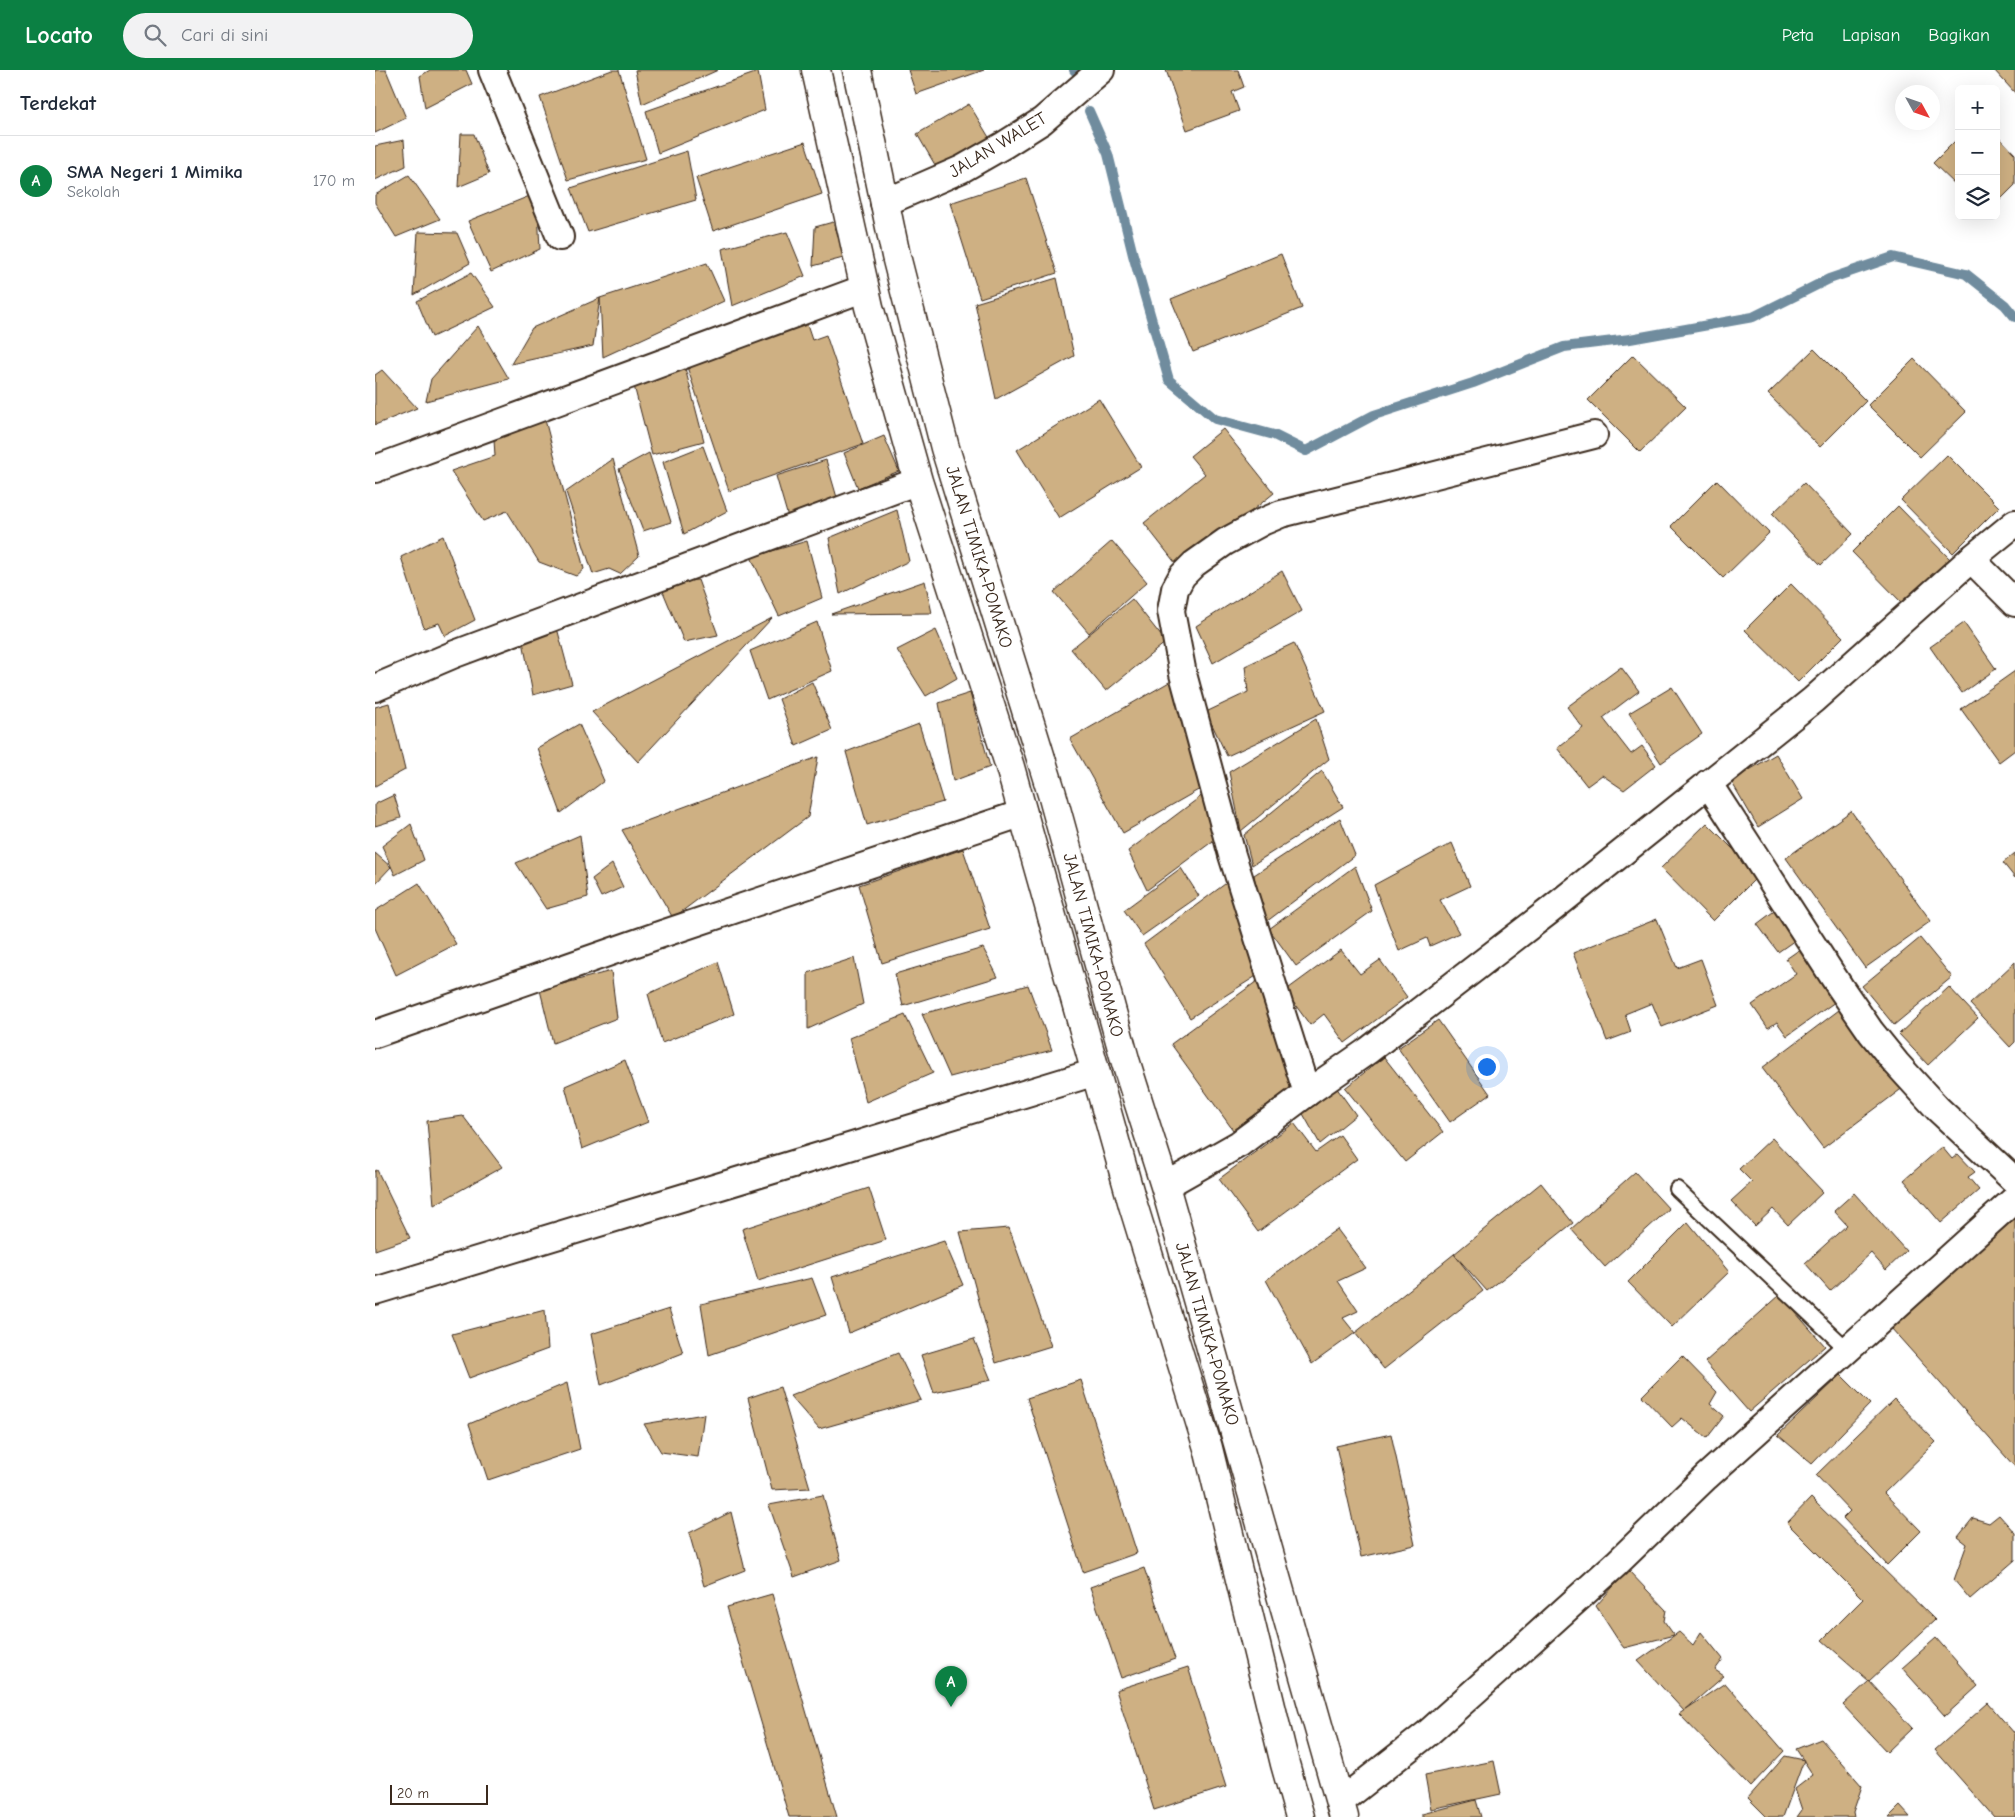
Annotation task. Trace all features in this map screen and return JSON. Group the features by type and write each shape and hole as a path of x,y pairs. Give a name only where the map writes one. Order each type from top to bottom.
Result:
{"highway":[{"name":"JALAN TIMIKA-POMAKO","path":"816,70 865,288 918,481 1001,739 1136,1214 1208,1448 1285,1764 1300,1817"},
{"name":"JALAN TIMIKA-POMAKO","path":"857,70 884,203 945,448 1052,794 1125,1063 1165,1186 1342,1809"}],"street":[{"path":"492,70 560,237"},
{"name":"JALAN WALET","path":"884,203 962,169 1004,145 1042,121 1101,70"},
{"path":"375,469 865,288"},
{"path":"1307,1092 1232,855 1183,674 1171,611 1175,589 1182,576 1193,564 1225,542 1281,514 1594,435"},
{"path":"375,688 455,654 918,481"},
{"path":"1165,1186 1239,1144 1307,1092 1369,1050 1533,924 1813,700 1971,559 2015,523"},
{"path":"1971,559 2015,603"},
{"path":"1708,783 1871,1032 1895,1063 1938,1109 2015,1181"},
{"path":"375,1034 659,935 1023,813"},
{"path":"375,1291 1096,1072"},
{"path":"1342,1809 1486,1681 1617,1562 1706,1477 2015,1199"}],"lane":[{"path":"1677,1189 1848,1350"}],"building":[{"path":"375,70 386,70 406,118 375,133"},
{"path":"430,70 466,70 472,84 425,108 420,76"},
{"path":"612,70 619,70 646,159 568,180 540,97"},
{"path":"635,70 718,70 642,104"},
{"path":"908,70 984,70 916,94"},
{"path":"1166,70 1238,70 1244,87 1232,92 1239,111 1187,130"},
{"path":"1994,70 2015,70 2015,93"},
{"path":"758,72 765,110 658,153 646,111"},
{"path":"969,104 990,139 938,170 917,134"},
{"path":"461,134 474,134 489,174 458,187"},
{"path":"2000,138 2015,154 2015,185 2000,200"},
{"path":"404,140 406,166 375,180 375,146"},
{"path":"1955,141 1955,184 1933,163"},
{"path":"805,142 822,194 713,231 696,178"},
{"path":"687,151 696,200 588,232 571,188"},
{"path":"409,175 440,219 396,237 375,203 375,195"},
{"path":"1026,178 1057,273 980,298 950,203"},
{"path":"537,193 540,249 491,272 468,221"},
{"path":"833,222 847,257 813,266 815,227"},
{"path":"418,232 457,233 470,263 414,295"},
{"path":"787,232 805,276 732,306 722,249"},
{"path":"1281,254 1302,308 1193,352 1171,299"},
{"path":"707,263 724,301 603,357 600,298"},
{"path":"471,273 495,307 432,337 417,301"},
{"path":"1057,278 1074,356 996,399 975,303"},
{"path":"600,298 593,346 511,364 532,328"},
{"path":"804,316 812,340 826,335 863,444 729,491 684,358"},
{"path":"478,326 509,379 426,401 431,379"},
{"path":"1814,349 1866,401 1820,447 1768,394"},
{"path":"1633,355 1686,407 1640,452 1588,400"},
{"path":"1914,359 1966,412 1920,457 1868,405"},
{"path":"685,368 704,441 652,455 633,382"},
{"path":"382,370 417,408 375,425 375,375"},
{"path":"1099,399 1141,467 1059,518 1017,450"},
{"path":"544,416 584,569 576,576 539,562 507,511 483,521 451,471 495,456 494,440"},
{"path":"1223,429 1274,493 1180,569 1144,523 1205,474 1190,456"},
{"path":"884,436 899,471 858,488 844,453"},
{"path":"703,446 727,511 684,534 663,462"},
{"path":"649,453 671,522 643,531 619,469"},
{"path":"1947,455 1999,507 1953,553 1901,500"},
{"path":"613,459 639,556 620,574 609,569 593,574 566,492"},
{"path":"826,460 838,501 788,517 776,476"},
{"path":"1717,480 1769,533 1723,578 1671,526"},
{"path":"1804,483 1853,534 1821,565 1772,514"},
{"path":"1898,506 1950,559 1904,605 1852,552"},
{"path":"897,510 909,561 840,594 829,538"},
{"path":"443,536 475,620 445,636 439,623 424,628 401,557"},
{"path":"807,541 822,598 779,616 751,557"},
{"path":"1112,541 1147,582 1089,633 1054,592"},
{"path":"1282,571 1302,611 1213,663 1196,626"},
{"path":"698,580 718,635 684,642 659,582"},
{"path":"925,581 932,613 831,614"},
{"path":"1791,584 1843,637 1798,682 1745,630"},
{"path":"1132,599 1166,642 1106,691 1071,649"},
{"path":"772,618 638,762 592,712"},
{"path":"817,622 832,671 767,700 750,651"},
{"path":"1964,623 1996,669 1962,693 1930,647"},
{"path":"557,628 572,684 533,695 523,641"},
{"path":"936,630 957,678 926,696 897,650"},
{"path":"1294,643 1325,711 1227,756 1206,712 1248,692 1245,666"},
{"path":"1621,667 1639,691 1603,718 1631,754 1642,746 1656,765 1624,790 1602,775 1587,786 1557,748 1583,728 1567,707"},
{"path":"2015,671 2015,750 1999,762 1961,709"},
{"path":"1178,677 1207,785 1123,833 1070,739"},
{"path":"812,682 832,730 796,746 779,699"},
{"path":"1672,687 1702,734 1661,763 1629,713"},
{"path":"970,693 990,767 953,781 939,703"},
{"path":"389,703 405,770 375,786 375,707"},
{"path":"1316,719 1329,759 1241,831 1229,772"},
{"path":"579,724 604,781 561,813 537,748"},
{"path":"919,724 943,802 867,825 846,752"},
{"path":"1776,754 1803,799 1758,827 1731,781"},
{"path":"818,757 808,817 673,918 622,830"},
{"path":"1322,771 1343,807 1252,865 1244,835"},
{"path":"1204,794 1217,838 1147,890 1128,851"},
{"path":"394,795 401,818 375,826 375,804"},
{"path":"1851,811 1931,921 1865,968 1786,858"},
{"path":"1340,818 1355,855 1262,925 1254,875"},
{"path":"1707,823 1759,875 1713,921 1661,868"},
{"path":"411,824 424,860 395,875 382,846"},
{"path":"580,835 588,897 546,909 516,863"},
{"path":"1452,843 1470,886 1440,900 1459,933 1430,946 1427,938 1399,951 1374,885"},
{"path":"963,849 990,929 882,963 859,885"},
{"path":"375,853 391,867 375,884"},
{"path":"2015,853 2015,878 2003,863"},
{"path":"612,864 623,887 601,897 592,879"},
{"path":"1355,866 1372,911 1296,966 1269,929"},
{"path":"1181,868 1199,896 1142,936 1124,910"},
{"path":"1229,881 1261,973 1190,1018 1144,944"},
{"path":"419,883 456,944 396,975 375,928 375,911"},
{"path":"1777,909 1798,938 1778,952 1757,924"},
{"path":"1657,919 1677,968 1701,959 1718,1005 1662,1027 1652,1003 1625,1014 1631,1032 1607,1041 1573,953"},
{"path":"1920,938 1952,977 1894,1025 1862,986"},
{"path":"1806,945 1842,997 1787,1036 1777,1022 1768,1028 1752,1005 1796,974 1786,959"},
{"path":"983,948 998,977 903,1006 895,974"},
{"path":"1341,950 1360,974 1380,960 1407,997 1345,1043 1324,1014 1310,1025 1285,991"},
{"path":"854,958 863,1004 808,1029 808,973"},
{"path":"718,962 734,1014 662,1043 648,994"},
{"path":"2015,962 2015,1042 2010,1047 1970,1004"},
{"path":"611,971 617,1018 553,1043 540,990"},
{"path":"1264,976 1296,1084 1233,1130 1171,1044"},
{"path":"1028,985 1052,1050 950,1077 922,1014"},
{"path":"1949,987 1978,1018 1928,1065 1899,1034"},
{"path":"1843,1007 1904,1087 1823,1148 1762,1068"},
{"path":"905,1015 933,1073 866,1102 849,1038"},
{"path":"1438,1020 1490,1094 1450,1122 1398,1048"},
{"path":"1384,1057 1443,1132 1405,1162 1345,1088"},
{"path":"625,1060 648,1122 582,1149 565,1086"},
{"path":"1336,1087 1356,1115 1320,1144 1302,1112"},
{"path":"463,1116 502,1167 434,1205 427,1121"},
{"path":"1294,1123 1316,1152 1340,1135 1357,1159 1258,1232 1219,1179"},
{"path":"1772,1138 1823,1192 1788,1225 1773,1209 1755,1226 1731,1201 1752,1182 1739,1169"},
{"path":"1942,1147 1952,1159 1958,1154 1975,1172 1968,1177 1979,1190 1941,1223 1904,1180"},
{"path":"377,1170 410,1238 375,1250 375,1171"},
{"path":"1635,1172 1669,1209 1605,1267 1571,1229"},
{"path":"1541,1183 1573,1223 1487,1291 1454,1254"},
{"path":"869,1188 886,1240 758,1281 742,1229"},
{"path":"1854,1193 1906,1251 1886,1270 1871,1253 1830,1291 1805,1263 1847,1225 1834,1211"},
{"path":"2015,1217 2015,1467 1891,1328"},
{"path":"1688,1222 1729,1272 1672,1327 1628,1282"},
{"path":"1009,1228 1051,1346 996,1363 960,1232"},
{"path":"1337,1229 1366,1268 1338,1281 1358,1311 1343,1318 1355,1333 1312,1364 1266,1280"},
{"path":"944,1241 963,1285 849,1333 832,1277"},
{"path":"1454,1254 1483,1291 1384,1369 1355,1333"},
{"path":"812,1278 826,1315 709,1355 701,1304"},
{"path":"1780,1295 1825,1346 1749,1412 1705,1362"},
{"path":"669,1309 683,1353 601,1385 591,1334"},
{"path":"545,1310 548,1349 469,1378 452,1334"},
{"path":"974,1339 991,1380 934,1393 921,1355"},
{"path":"898,1353 921,1400 819,1429 790,1396"},
{"path":"1682,1356 1717,1392 1710,1404 1724,1416 1707,1438 1682,1418 1672,1427 1642,1396"},
{"path":"1841,1375 1870,1404 1812,1464 1778,1435"},
{"path":"1081,1380 1137,1553 1083,1572 1027,1398"},
{"path":"567,1383 580,1449 488,1480 469,1424"},
{"path":"780,1387 810,1488 772,1490 748,1398"},
{"path":"1894,1399 1936,1442 1884,1493 1921,1531 1887,1565 1843,1518 1850,1511 1816,1475"},
{"path":"704,1414 698,1457 661,1452 644,1424"},
{"path":"1391,1434 1415,1545 1361,1557 1336,1446"},
{"path":"823,1495 841,1560 794,1577 769,1505"},
{"path":"1811,1498 1935,1620 1869,1681 1822,1640 1863,1599 1787,1523"},
{"path":"731,1512 745,1570 704,1586 689,1533"},
{"path":"1999,1515 2015,1533 2015,1560 1970,1599 1954,1580 1967,1544 1958,1537 1973,1518 1989,1523"},
{"path":"1144,1568 1175,1659 1121,1678 1090,1587"},
{"path":"1628,1570 1666,1610 1664,1621 1674,1635 1624,1648 1620,1643 1596,1606"},
{"path":"772,1594 837,1817 789,1817 727,1607"},
{"path":"1679,1632 1693,1645 1701,1632 1723,1659 1715,1670 1724,1676 1684,1711 1638,1661"},
{"path":"1936,1638 1978,1686 1945,1716 1902,1668"},
{"path":"1188,1667 1226,1787 1154,1810 1116,1690"},
{"path":"1869,1681 1912,1728 1887,1752 1843,1705"},
{"path":"1725,1683 1784,1751 1750,1787 1679,1714"},
{"path":"1988,1703 2015,1734 2015,1817 1994,1817 1935,1750"},
{"path":"1821,1739 1862,1786 1853,1812 1854,1817 1797,1817 1802,1810 1795,1789 1813,1775 1796,1749"},
{"path":"1785,1756 1804,1760 1783,1817 1767,1817 1748,1798"},
{"path":"1494,1761 1501,1794 1431,1809 1425,1775"},
{"path":"1476,1800 1481,1817 1422,1817 1422,1814"},
{"path":"1900,1806 1910,1817 1889,1817"}],"waterway":[{"path":"1089,111 1108,154 1133,255 1169,380 1215,419 1274,435 1306,451 1374,415 1473,383 1564,347 1630,339 1753,317 1829,279 1893,257 1966,274 2005,305 2015,317"}],"place":[{"name":"SMA Negeri 1 Mimika","path":"951,1707"}]}
